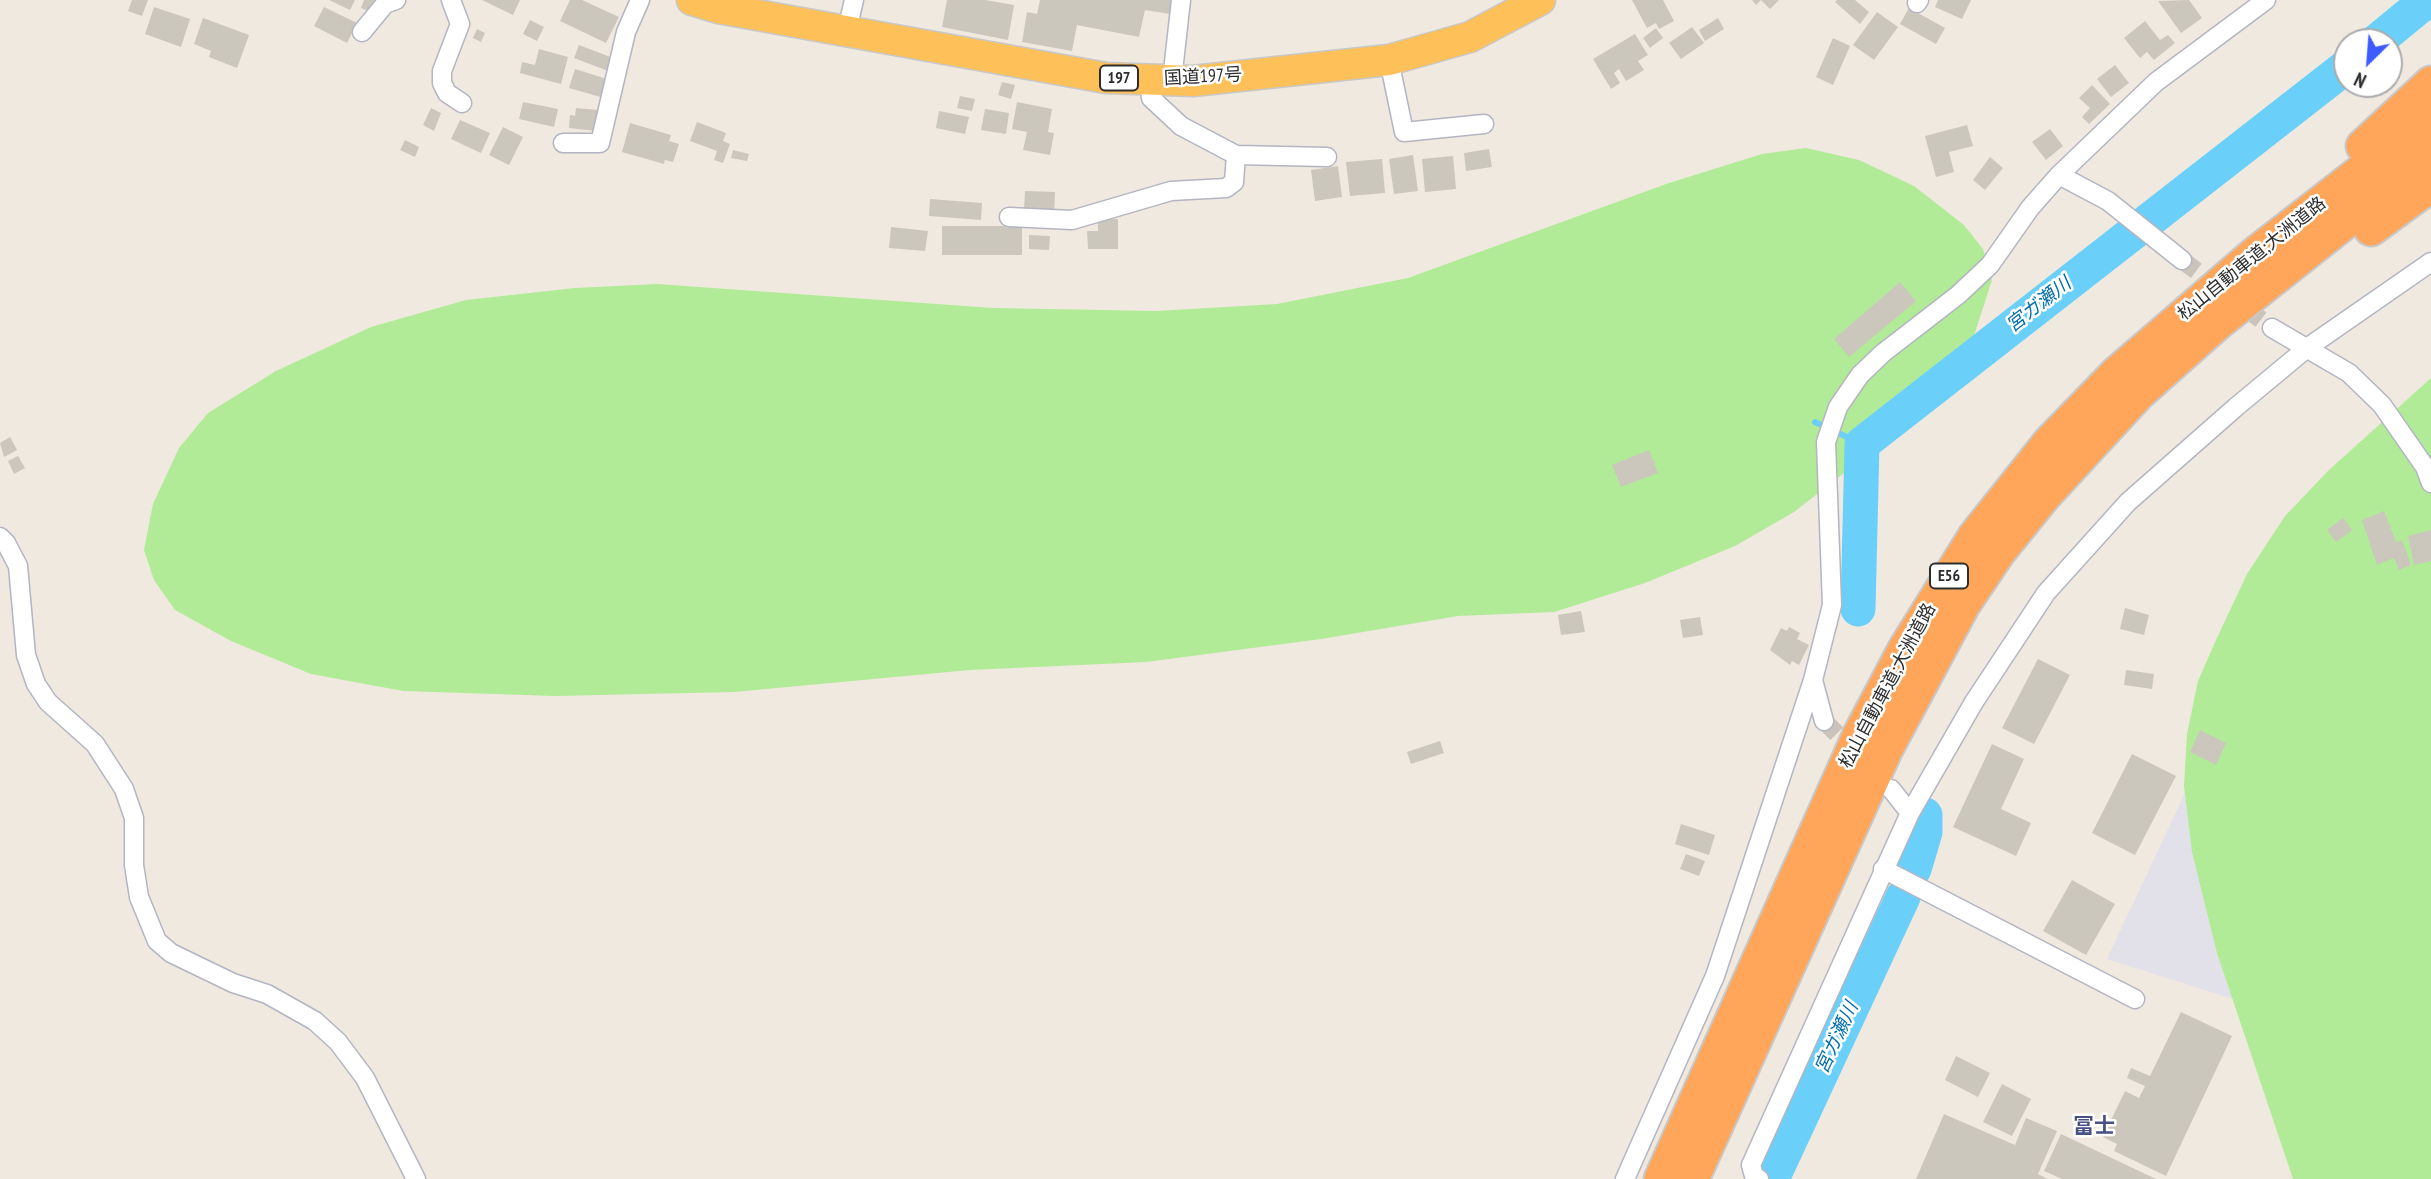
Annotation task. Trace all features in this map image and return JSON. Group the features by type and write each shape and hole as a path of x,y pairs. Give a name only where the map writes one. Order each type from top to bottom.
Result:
{"highway":[{"name":"国道197号","path":"692,0 718,8 1106,78 1192,81 1389,60 1470,37 1540,0"},
{"path":"2117,373 2192,296 2332,175 2431,83"},
{"name":"松山自動車道;大洲道路","path":"1661,1179 1859,736 1939,591 1984,525 2049,443 2117,373 2256,253 2431,117"},
{"name":"松山自動車道;大洲道路","path":"1692,1179 1846,832 1930,663 1998,553 2073,463 2138,394 2219,322 2431,154"},
{"path":"2073,463 2303,279 2431,185"}],"street":[{"path":"362,32 385,4 396,0"},
{"path":"451,0 460,24 442,71 442,83 447,93 462,103"},
{"path":"564,143 600,143 626,32 639,0"},
{"path":"847,30 854,0"},
{"path":"1181,0 1161,80 1151,98 1181,126 1236,155 1327,157"},
{"path":"1625,1179 1715,976 1813,680 1832,605 1826,442 1838,407 1860,375 1883,353 1958,295 1990,265 2030,208 2059,175 2156,82 2266,0"},
{"path":"1389,60 1404,132 1484,124"},
{"path":"1009,218 1072,220 1171,191 1226,188 1234,182 1236,155"},
{"path":"2059,175 2108,201 2182,260"},
{"path":"1759,1179 1754,1176 1751,1165 1882,869 1910,813 1974,702 2046,593 2128,502 2307,348 2431,262"},
{"path":"2272,328 2349,373 2382,405 2425,467 2431,483"},
{"path":"0,537 6,542 18,566 26,655 36,684 48,702 95,744 124,789 134,818 134,865 139,897 157,941 171,953 233,983 267,994 315,1021 338,1042 365,1078 416,1179"},
{"path":"1813,680 1824,721"},
{"path":"1891,789 1910,813"},
{"path":"1882,869 2135,999"}],"shaded area":[{"path":"2224,710 2252,1005 2107,959"}],"green space":[{"path":"1806,148 1859,160 1914,186 1964,225 1983,249 1992,280 1971,345 1928,400 1853,466 1794,512 1735,546 1645,583 1554,612 1458,616 1321,639 1146,662 970,670 734,692 555,696 403,691 311,674 231,641 175,610 154,580 144,550 153,504 179,448 208,413 276,371 371,327 466,300 575,288 657,284 993,308 1156,311 1277,304 1408,278 1669,183 1762,154"},
{"path":"2431,378 2431,1179 2293,1179 2217,953 2192,852 2184,786 2187,734 2198,681 2216,640 2247,574 2285,516 2329,470"}],"building":[{"path":"132,0 148,0 142,16 128,11"},
{"path":"329,0 355,0 350,10"},
{"path":"364,0 379,0 373,13 361,8"},
{"path":"482,0 520,0 513,15"},
{"path":"570,0 582,0 619,17 606,43 560,21"},
{"path":"947,0 985,0 1014,5 1008,40 942,27"},
{"path":"1040,0 1173,0 1170,14 1145,10 1139,37 1077,25 1072,51 1022,42 1027,12 1037,14"},
{"path":"1632,0 1663,0 1674,21 1659,29 1656,23 1647,28"},
{"path":"1761,0 1779,0 1770,9"},
{"path":"1855,0 1869,12 1860,24 1835,2"},
{"path":"1938,0 1971,0 1962,19 1935,7"},
{"path":"2189,0 2202,18 2181,33 2158,1"},
{"path":"154,7 190,19 181,47 145,34"},
{"path":"324,7 357,23 347,43 314,26"},
{"path":"1909,8 1945,28 1936,44 1900,24"},
{"path":"1877,12 1898,27 1874,60 1853,45"},
{"path":"203,18 249,35 237,68 209,57 211,51 194,44"},
{"path":"1718,18 1724,29 1705,41 1699,30"},
{"path":"530,20 544,27 537,41 523,34"},
{"path":"2145,21 2160,40 2168,35 2175,43 2154,60 2147,52 2140,58 2124,38"},
{"path":"1692,27 1704,43 1681,59 1669,43"},
{"path":"1656,28 1663,38 1650,48 1643,38"},
{"path":"477,29 485,33 481,42 473,38"},
{"path":"1635,34 1648,55 1638,61 1644,70 1626,81 1619,69 1614,73 1620,83 1611,89 1593,59"},
{"path":"1833,38 1850,46 1833,85 1816,77"},
{"path":"579,45 613,58 608,71 574,58"},
{"path":"539,49 568,57 561,84 520,73 522,62 535,65"},
{"path":"2115,65 2129,83 2111,97 2097,79"},
{"path":"575,69 610,80 604,98 569,88"},
{"path":"1002,82 1015,85 1011,99 998,95"},
{"path":"2092,85 2110,104 2089,124 2082,117 2090,108 2079,98"},
{"path":"960,96 975,99 972,111 957,108"},
{"path":"523,102 558,109 554,127 519,119"},
{"path":"1017,102 1052,109 1048,132 1054,133 1050,155 1023,150 1027,132 1012,129"},
{"path":"431,108 441,113 434,131 423,125"},
{"path":"576,108 598,110 596,131 569,128 570,115 575,116"},
{"path":"985,109 1009,113 1006,134 981,130"},
{"path":"939,111 969,117 965,134 936,128"},
{"path":"460,120 490,133 481,153 451,139"},
{"path":"697,122 726,133 723,141 730,144 723,163 714,160 717,151 690,141"},
{"path":"630,123 671,135 669,141 679,144 673,162 665,160 664,164 622,152"},
{"path":"1967,125 1973,146 1949,152 1954,172 1936,177 1925,136"},
{"path":"503,127 523,137 509,165 489,155"},
{"path":"2050,129 2063,146 2046,160 2032,142"},
{"path":"405,140 419,147 415,157 400,150"},
{"path":"1489,149 1492,167 1466,171 1464,153"},
{"path":"733,150 749,154 747,161 731,158"},
{"path":"1413,155 1418,191 1394,194 1389,159"},
{"path":"1453,156 1456,189 1425,192 1422,159"},
{"path":"1990,157 2003,168 1985,190 1973,180"},
{"path":"1382,159 1385,193 1350,196 1346,162"},
{"path":"1338,166 1342,197 1315,201 1311,170"},
{"path":"1025,191 1055,192 1054,213 1024,211"},
{"path":"930,199 982,203 981,220 929,216"},
{"path":"1098,219 1118,219 1118,249 1088,249 1087,231 1098,231"},
{"path":"942,226 1022,226 1022,255 942,255"},
{"path":"891,227 928,231 925,251 889,248"},
{"path":"1029,235 1050,236 1049,250 1029,249"},
{"path":"1900,282 1916,301 1849,357 1834,339"},
{"path":"10,437 17,450 4,457 0,443"},
{"path":"1649,450 1658,473 1621,487 1612,465"},
{"path":"18,456 25,468 14,474 8,461"},
{"path":"2384,511 2396,542 2402,540 2411,565 2399,570 2394,558 2377,565 2362,520"},
{"path":"2343,518 2352,530 2336,542 2327,530"},
{"path":"2431,530 2431,561 2414,565 2408,536"},
{"path":"2125,608 2149,615 2144,635 2120,629"},
{"path":"1581,611 1585,632 1561,635 1558,615"},
{"path":"1700,617 1703,635 1683,638 1680,620"},
{"path":"1789,627 1800,633 1797,639 1809,645 1799,665 1792,661 1790,665 1770,650 1781,628 1787,631"},
{"path":"2038,659 2070,675 2034,744 2002,728"},
{"path":"2126,670 2154,674 2152,689 2124,685"},
{"path":"2200,730 2226,743 2216,765 2190,752"},
{"path":"1440,741 1444,753 1411,764 1407,752"},
{"path":"1992,744 2024,759 2001,809 2031,823 2016,856 1953,827"},
{"path":"2132,754 2176,776 2135,855 2092,833"},
{"path":"1681,824 1715,835 1709,855 1675,844"},
{"path":"1686,854 1705,861 1699,876 1680,869"},
{"path":"2072,880 2115,904 2086,955 2043,931"},
{"path":"2181,1012 2232,1036 2166,1176 2114,1151 2117,1144 2103,1137 2125,1091 2139,1098 2145,1086 2127,1078 2131,1068 2150,1076"},
{"path":"1956,1056 1990,1073 1978,1097 1945,1080"},
{"path":"2002,1084 2031,1099 2012,1136 1983,1122"},
{"path":"1944,1114 2015,1145 2026,1118 2057,1131 2038,1174 2048,1179 1916,1179"},
{"path":"2061,1134 2156,1179 2062,1179 2044,1171"}],"waterway":[{"name":"宮ガ瀬川","path":"2393,28 2427,0"},
{"name":"宮ガ瀬川","path":"1858,609 1862,444 2333,77"},
{"path":"1815,422 1862,444"},
{"name":"宮ガ瀬川","path":"1914,869 1925,832 1925,815"},
{"name":"宮ガ瀬川","path":"1772,1179 1903,897"}],"tunnel":[{"path":"2182,260 2272,328"},
{"path":"1824,721 1856,753"}],"district":[{"name":"冨士","path":"2094,1127"}]}
